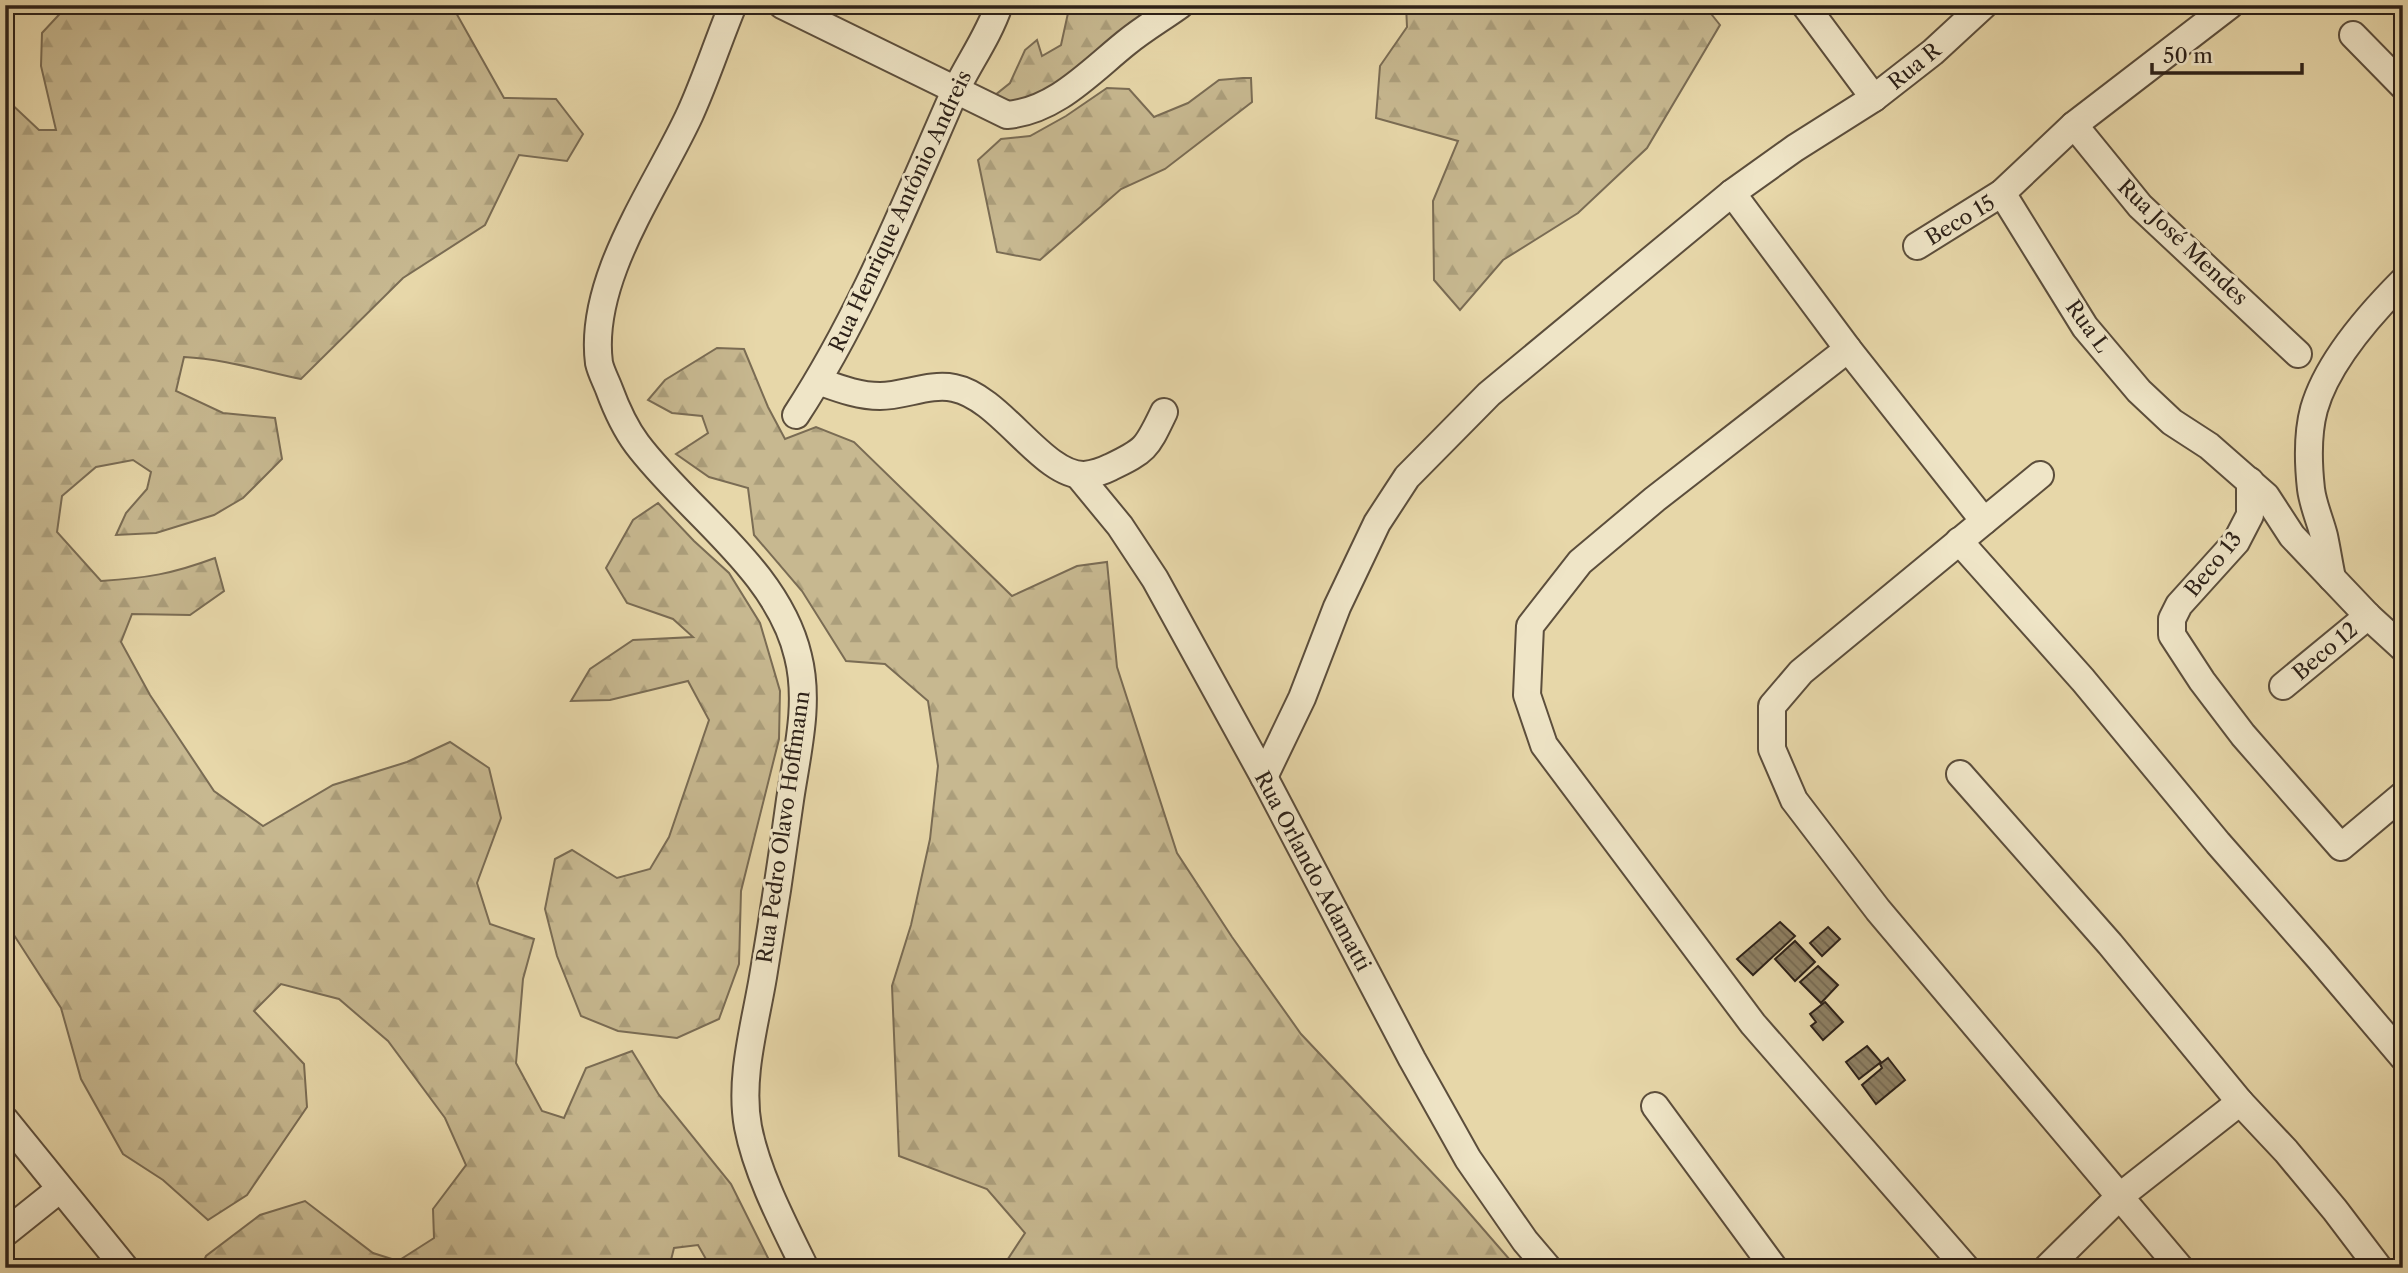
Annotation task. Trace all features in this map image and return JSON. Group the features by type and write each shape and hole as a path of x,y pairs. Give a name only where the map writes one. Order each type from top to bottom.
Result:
{"street":[{"name":"Rua Pedro Olavo Hoffmann","path":"733,5 691,113 617,257 606,291 600,331 599,365 615,406 636,443 772,596 798,653 803,678 801,728 754,1026 746,1104 748,1128 760,1164 805,1268"},
{"path":"782,5 1007,115 1026,114 1066,92 1129,41 1180,5"},
{"name":"Rua Henrique Antônio Andreis","path":"796,415 818,381 871,282 955,91 999,5"},
{"path":"1805,5 1874,98"},
{"name":"Rua R","path":"1264,777 1302,698 1337,607 1377,523 1407,477 1489,394 1732,193 1795,148 1874,98 1933,52 1984,5"},
{"path":"2002,194 2074,125 2230,5"},
{"path":"2353,35 2403,86"},
{"name":"Rua José Mendes","path":"2074,125 2140,206 2298,354"},
{"path":"1732,193 1848,349 1984,521"},
{"name":"Beco 15","path":"1917,246 2002,194"},
{"name":"Rua L","path":"2002,194 2085,327 2139,391 2172,422 2209,446 2266,496 2292,536 2368,616 2403,648"},
{"path":"2332,578 2325,538 2311,492 2308,448 2314,408 2325,382 2348,345 2382,302 2403,281"},
{"path":"1848,349 1655,499 1580,562 1530,625 1527,695 1544,745 1753,1024 1966,1268"},
{"name":"Rua Orlando Adamatti","path":"818,381 848,392 880,396 953,387 976,396 1046,457 1064,470 1078,474 1120,526 1155,579 1468,1159 1525,1241 1548,1268"},
{"path":"1078,474 1102,471 1139,452 1148,445 1164,412"},
{"path":"2040,475 1801,672 1773,706 1772,749 1794,800 1870,899 2180,1268"},
{"name":"Beco 13","path":"2250,481 2250,515 2236,542 2179,605 2172,619 2172,635 2243,734 2340,847 2403,795"},
{"path":"1959,541 2083,680 2218,843 2403,1057"},
{"name":"Beco 12","path":"2283,686 2368,616"},
{"path":"1960,774 2063,889 2240,1102 2286,1151 2379,1268"},
{"path":"2047,1268 2119,1197 2240,1102"},
{"path":"1655,1106 1774,1268"},
{"path":"5,1120 125,1268"},
{"path":"5,1233 60,1189"}],"green space":[{"path":"68,5 455,5 455,11 504,98 556,99 583,134 567,161 519,155 485,225 403,278 301,379 228,363 184,357 176,391 223,413 275,418 282,459 243,498 214,515 156,533 116,535 126,513 147,489 151,472 133,460 96,467 62,496 57,532 101,581 159,574 215,558 224,591 190,615 132,614 121,642 150,695 214,791 263,826 333,785 407,762 450,742 489,768 501,818 477,883 490,924 534,939 523,979 516,1063 542,1111 564,1118 586,1068 632,1051 659,1095 731,1184 770,1262 769,1268 711,1268 698,1245 674,1248 669,1268 201,1268 206,1256 260,1215 305,1201 373,1253 398,1261 434,1238 433,1209 466,1165 445,1118 388,1041 339,999 281,984 254,1011 304,1064 307,1107 247,1195 208,1220 163,1180 123,1154 81,1079 61,1008 12,932 5,930 5,98 39,130 56,130 41,66 42,33"},
{"path":"1072,5 1165,5 1047,93 1024,102 994,96 1010,83 1025,50 1037,40 1042,56 1061,45"},
{"path":"1406,5 1704,5 1720,25 1647,148 1578,213 1503,260 1460,310 1434,280 1433,201 1458,141 1376,118 1380,66 1407,27"},
{"path":"1251,78 1252,102 1165,169 1121,189 1040,260 997,252 978,160 1001,139 1030,136 1107,88 1129,89 1154,117 1188,103 1219,80"},
{"path":"717,348 744,349 768,407 785,439 816,427 854,442 1012,596 1077,566 1107,562 1117,667 1177,853 1232,937 1301,1034 1458,1200 1517,1268 1002,1268 1025,1233 987,1189 899,1156 892,986 911,925 930,839 938,766 928,701 885,664 846,661 802,591 754,535 748,488 709,477 676,454 708,433 702,416 672,413 648,400 665,380"},
{"path":"658,503 729,573 760,623 780,691 779,739 741,891 739,964 719,1019 677,1038 618,1031 581,1016 557,956 545,909 555,859 572,850 617,878 650,869 669,837 709,720 688,681 610,700 571,701 590,669 633,640 693,637 673,619 627,603 606,568 633,520"}],"building":[{"path":"1780,922 1795,936 1753,975 1737,959"},
{"path":"1828,927 1840,939 1822,956 1810,943"},
{"path":"1795,941 1815,962 1795,981 1775,959"},
{"path":"1818,966 1838,985 1821,1003 1800,982"},
{"path":"1825,1002 1843,1022 1823,1040 1811,1026 1816,1022 1810,1014"},
{"path":"1867,1046 1881,1062 1859,1079 1846,1062"},
{"path":"1888,1058 1905,1080 1876,1104 1862,1085 1882,1068 1880,1064"}]}
